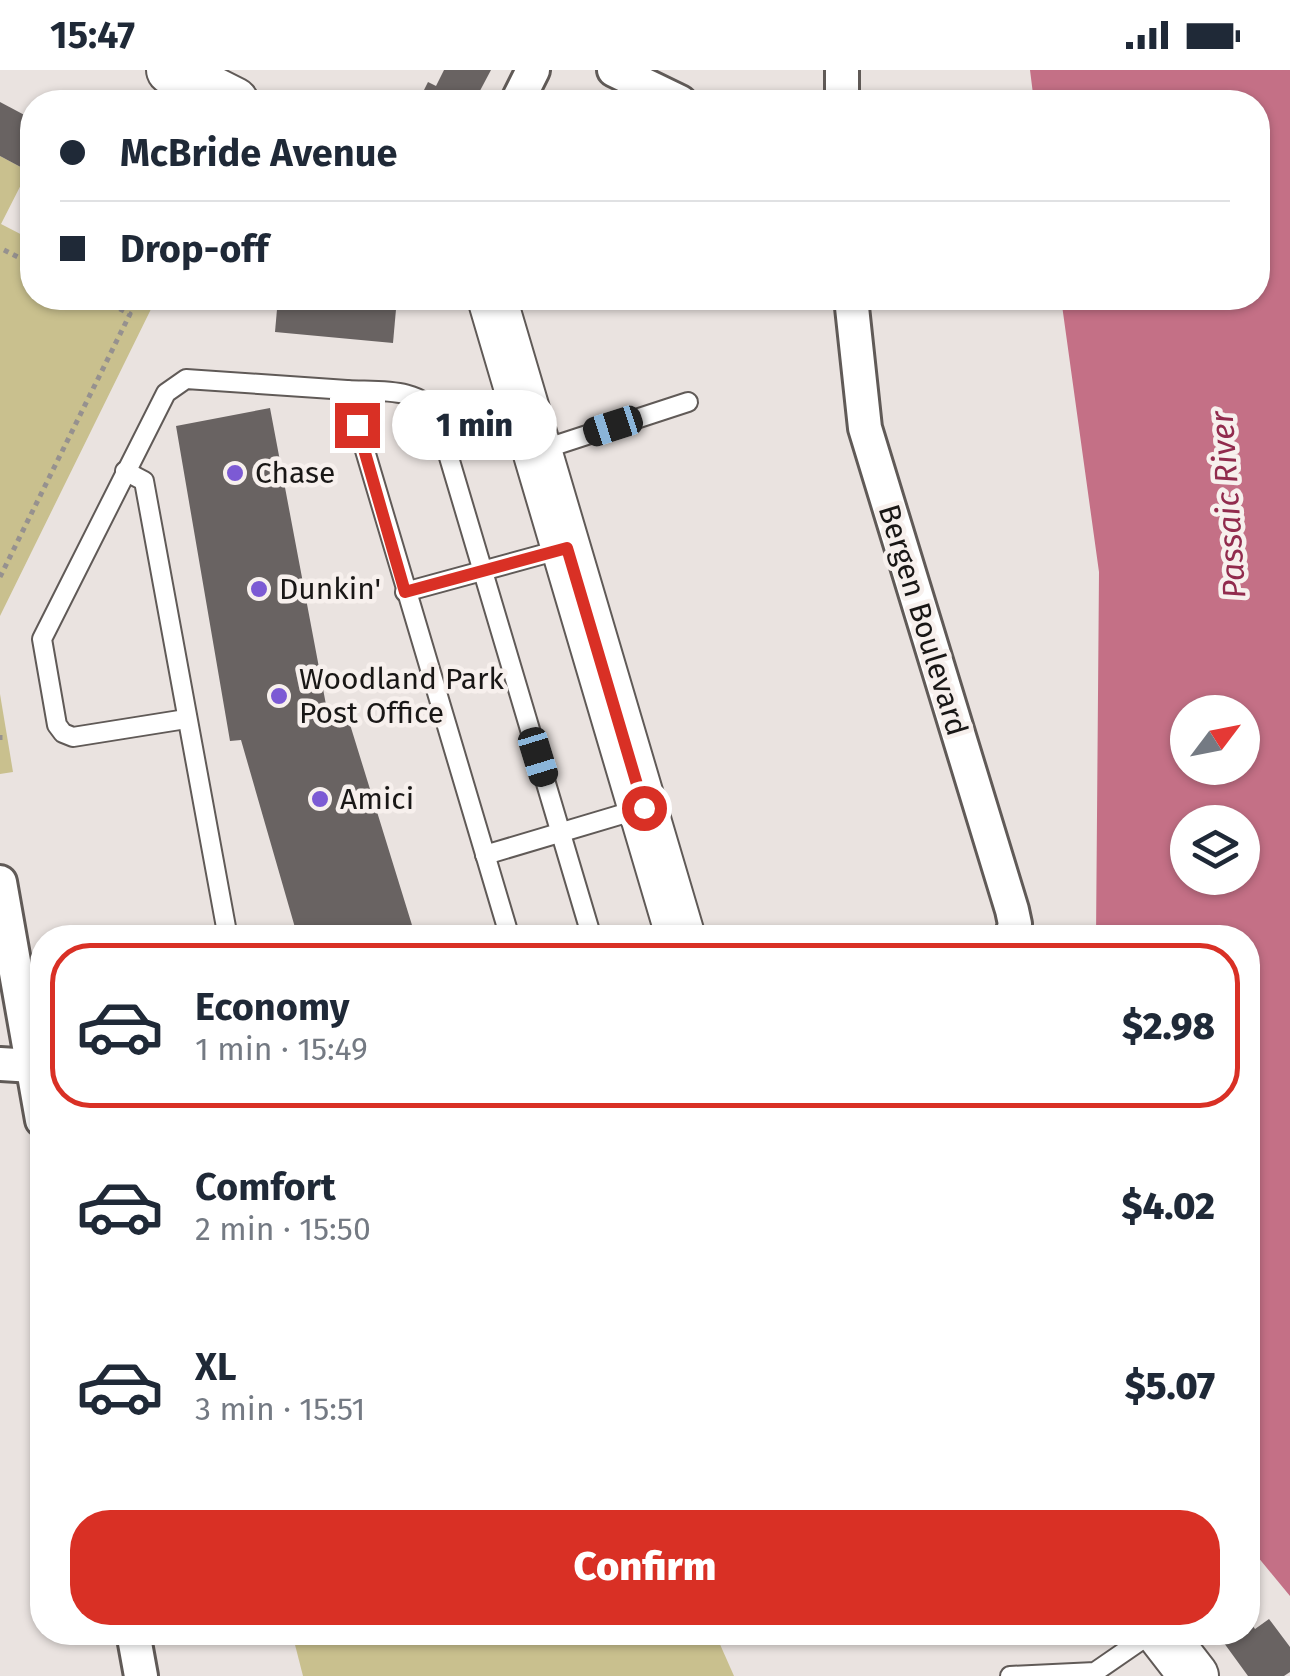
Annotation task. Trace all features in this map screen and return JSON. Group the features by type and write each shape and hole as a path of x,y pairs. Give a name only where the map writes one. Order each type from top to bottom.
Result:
{"main road":[{"path":"171,70 210,90"},
{"path":"496,310 677,925"},
{"path":"1167,1645 1194,1676"}],"street":[{"path":"614,70 655,90"},
{"name":"Bergen Boulevard","path":"853,310 865,428 1014,925"},
{"path":"0,882 16,1065 30,1095"},
{"path":"136,1645 141,1676"}],"lane":[{"path":"186,719 73,738 63,733 58,725 42,640 166,393 186,379 416,397 433,410 588,925"},
{"path":"347,390 506,925"},
{"path":"538,451 688,402"},
{"path":"126,471 144,482 226,925"},
{"path":"405,592 567,548"},
{"path":"486,855 644,808"},
{"path":"1010,1676 1095,1672 1136,1645"}],"path":[{"path":"4,250 20,258"},
{"path":"0,577 130,314 122,310"}],"shaded area":[{"path":"0,156 20,167 20,187 1,224 20,234 20,310 151,310 0,616"},
{"path":"0,694 13,772 0,774"},
{"path":"295,1645 720,1645 734,1676 303,1676"}],"water":[{"name":"Passaic River","path":"1030,70 1290,70 1290,1596 1260,1560 1260,925 1096,925 1099,572 1063,310 1270,310 1270,90 1032,90"}],"building":[{"path":"444,70 491,70 480,90 424,90 428,82 436,86"},
{"path":"0,102 20,113 20,167 0,156"},
{"path":"277,310 396,310 393,343 275,332"},
{"path":"270,408 327,710 344,705 412,925 294,925 241,740 230,741 176,426"},
{"path":"1269,1619 1290,1647 1290,1672 1284,1676 1248,1676 1225,1645 1260,1645 1260,1625"}],"place":[{"name":"Chase","path":"235,473"},
{"name":"Dunkin'","path":"259,589"},
{"name":"Woodland Park Post Office","path":"279,696"},
{"name":"Amici","path":"320,799"}],"route":[{"path":"357,425 405,592 567,548 644,808"}]}
